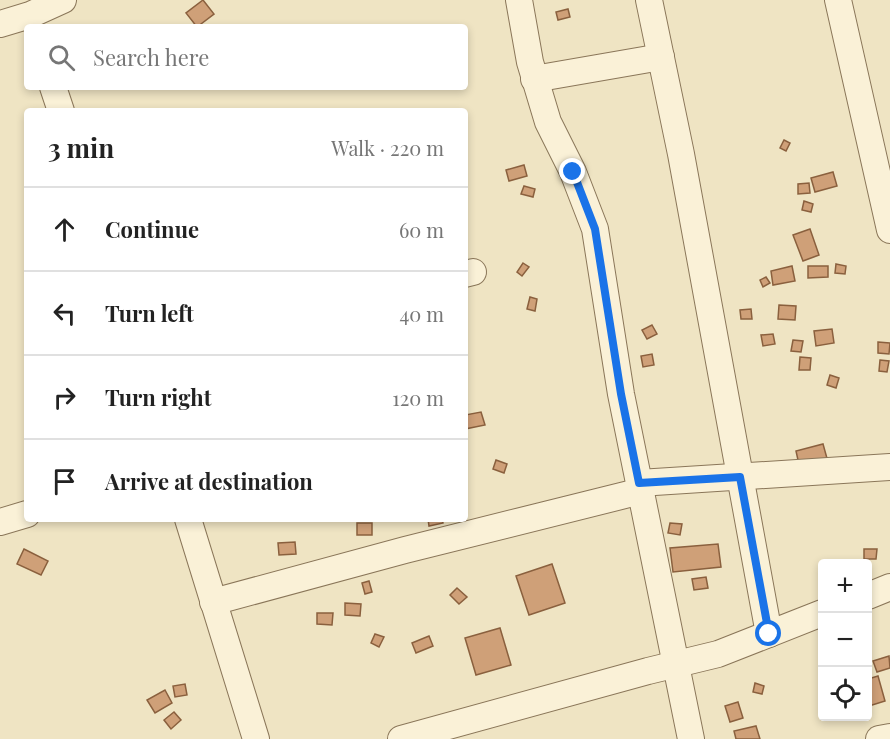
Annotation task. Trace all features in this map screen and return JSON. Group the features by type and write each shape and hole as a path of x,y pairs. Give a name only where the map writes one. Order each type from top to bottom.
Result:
{"street":[{"path":"0,24 63,0"},
{"path":"519,0 534,79 548,122 573,172 595,229 621,394 691,739"},
{"path":"649,0 683,166 769,634"},
{"path":"838,0 880,143 890,230"},
{"path":"534,79 661,57"},
{"path":"54,90 60,108"},
{"path":"213,602 640,487 740,477 890,467"},
{"path":"0,522 24,515"},
{"path":"189,522 256,739"},
{"path":"872,594 890,587"},
{"path":"401,739 718,654 818,615"},
{"path":"879,739 890,737"}],"building":[{"path":"203,0 214,14 201,24 195,24 186,13"},
{"path":"568,9 570,17 558,20 556,12"},
{"path":"784,140 790,143 786,151 780,148"},
{"path":"524,165 527,176 509,181 506,170"},
{"path":"833,172 837,186 815,192 811,178"},
{"path":"809,183 810,193 798,194 798,184"},
{"path":"524,186 535,189 533,197 521,194"},
{"path":"804,201 813,204 811,212 802,210"},
{"path":"810,229 819,255 803,261 793,235"},
{"path":"523,263 529,267 522,276 517,272"},
{"path":"836,264 846,266 845,274 835,273"},
{"path":"792,266 795,281 773,285 771,271"},
{"path":"808,266 828,266 828,277 808,278"},
{"path":"766,277 770,283 763,287 760,280"},
{"path":"530,297 537,299 535,311 527,309"},
{"path":"779,305 796,306 795,320 778,319"},
{"path":"751,309 752,319 741,319 740,310"},
{"path":"652,325 657,334 647,339 642,330"},
{"path":"832,329 834,343 816,346 814,331"},
{"path":"773,334 775,344 763,346 761,335"},
{"path":"793,340 803,341 801,352 791,351"},
{"path":"878,342 890,343 889,354 878,353"},
{"path":"652,354 654,365 643,367 641,356"},
{"path":"800,357 811,358 810,370 799,370"},
{"path":"880,360 889,361 887,372 879,371"},
{"path":"830,375 839,378 836,388 827,385"},
{"path":"481,412 485,425 468,428 468,414"},
{"path":"823,444 828,462 800,469 796,451"},
{"path":"496,460 507,464 504,473 493,469"},
{"path":"428,522 443,522 443,523 429,526"},
{"path":"357,523 372,523 372,535 357,535"},
{"path":"670,523 682,524 680,535 668,533"},
{"path":"295,542 296,554 279,555 278,543"},
{"path":"718,544 721,567 673,572 670,548"},
{"path":"24,549 48,561 41,575 17,564"},
{"path":"864,549 877,549 876,559 864,559"},
{"path":"552,564 565,603 529,615 516,576"},
{"path":"706,577 708,588 694,590 692,579"},
{"path":"369,581 372,592 365,594 362,583"},
{"path":"457,588 467,597 459,604 450,595"},
{"path":"345,603 361,604 360,616 345,615"},
{"path":"317,613 333,613 332,625 317,624"},
{"path":"500,628 511,665 476,675 465,638"},
{"path":"375,634 384,637 379,647 371,643"},
{"path":"429,636 433,646 416,653 412,643"},
{"path":"889,656 890,668 877,672 873,661"},
{"path":"878,676 885,701 872,705 872,678"},
{"path":"755,683 764,686 762,694 753,692"},
{"path":"185,684 187,695 175,697 173,686"},
{"path":"165,690 172,703 155,713 147,700"},
{"path":"738,702 743,718 730,722 725,706"},
{"path":"174,712 181,720 171,729 164,720"},
{"path":"756,726 760,739 736,739 734,731"}],"route":[{"path":"573,172 595,229 621,394 639,483 740,477 769,634"}]}
